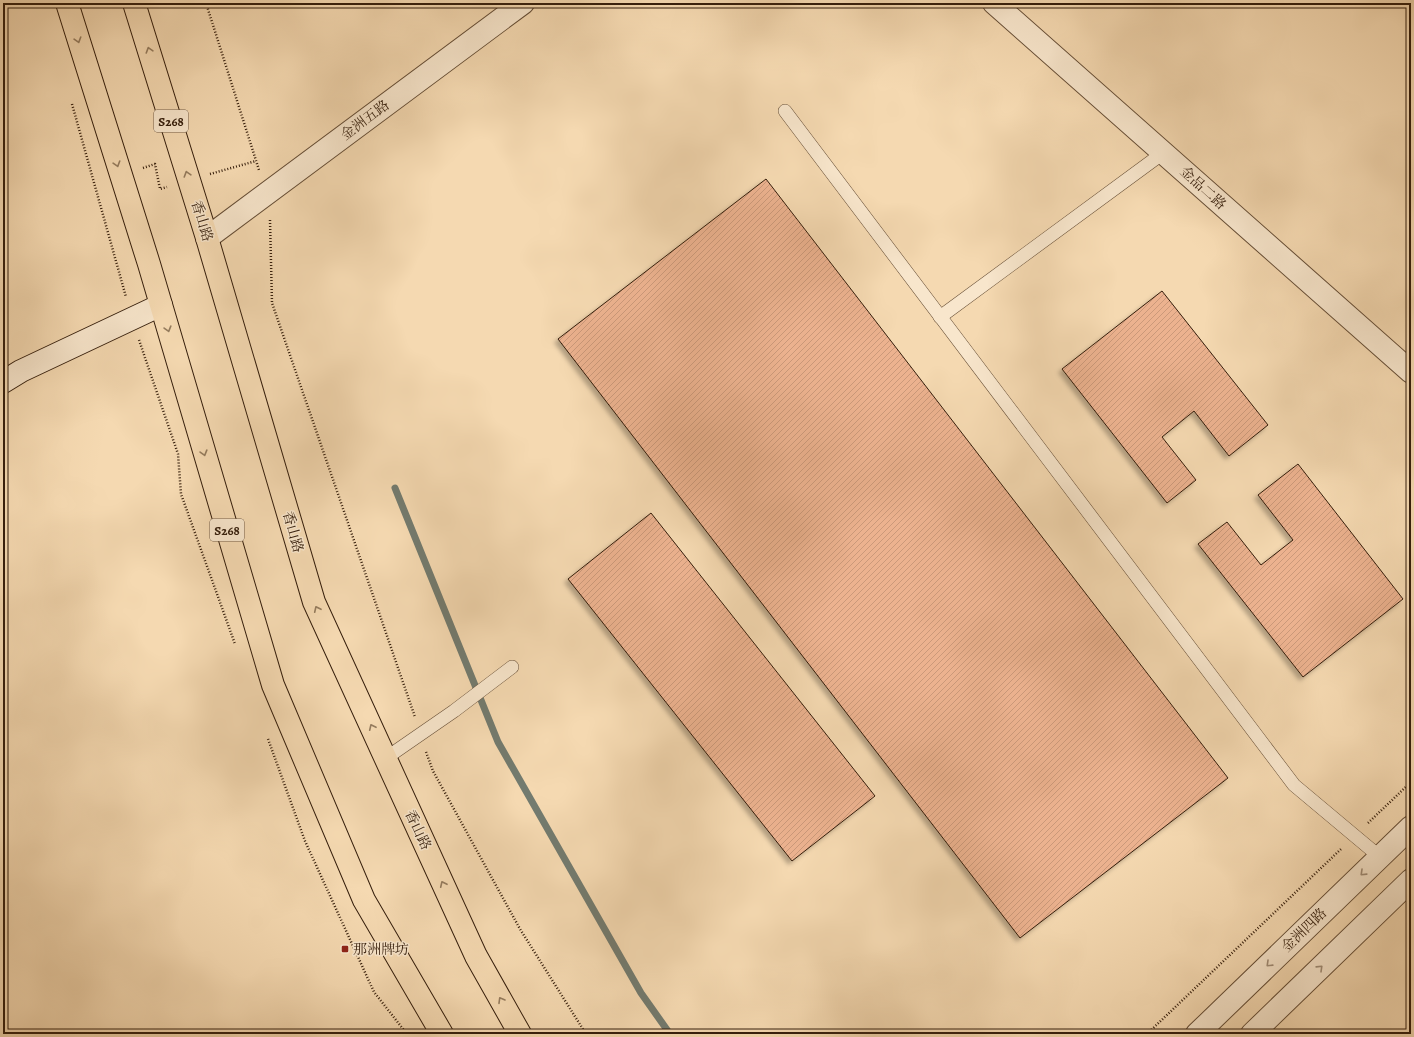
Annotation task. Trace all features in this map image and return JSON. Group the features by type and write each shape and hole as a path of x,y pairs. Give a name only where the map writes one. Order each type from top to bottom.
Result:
{"main road":[{"name":"S268","path":"67,3 161,305 273,685 364,900 442,1034"},
{"name":"香山路","path":"134,3 207,238 314,602 476,956 520,1034"}],"street":[{"name":"金洲五路","path":"207,238 523,3"},
{"name":"金品二路","path":"994,3 1411,372"},
{"path":"3,382 21,371 161,305"},
{"name":"金洲四路","path":"1197,1034 1411,827"},
{"path":"1252,1034 1411,880"}],"lane":[{"path":"785,111 1294,786 1380,857"},
{"path":"940,317 1163,153"},
{"path":"386,758 454,711 512,667"}],"path":[{"path":"206,3 270,206 272,303 433,772 512,915 586,1034"},
{"path":"1147,1034 1411,782"}],"building":[{"path":"766,179 1228,778 1020,938 558,339"},
{"path":"1162,291 1268,425 1229,456 1194,411 1162,437 1196,480 1167,503 1062,369"},
{"path":"1298,464 1403,599 1303,677 1198,544 1227,522 1261,565 1293,540 1258,495"},
{"path":"651,513 875,796 792,861 568,579"}],"waterway":[{"path":"395,488 498,742 641,993 670,1034"}],"place":[{"name":"那洲牌坊","path":"345,949"}]}
